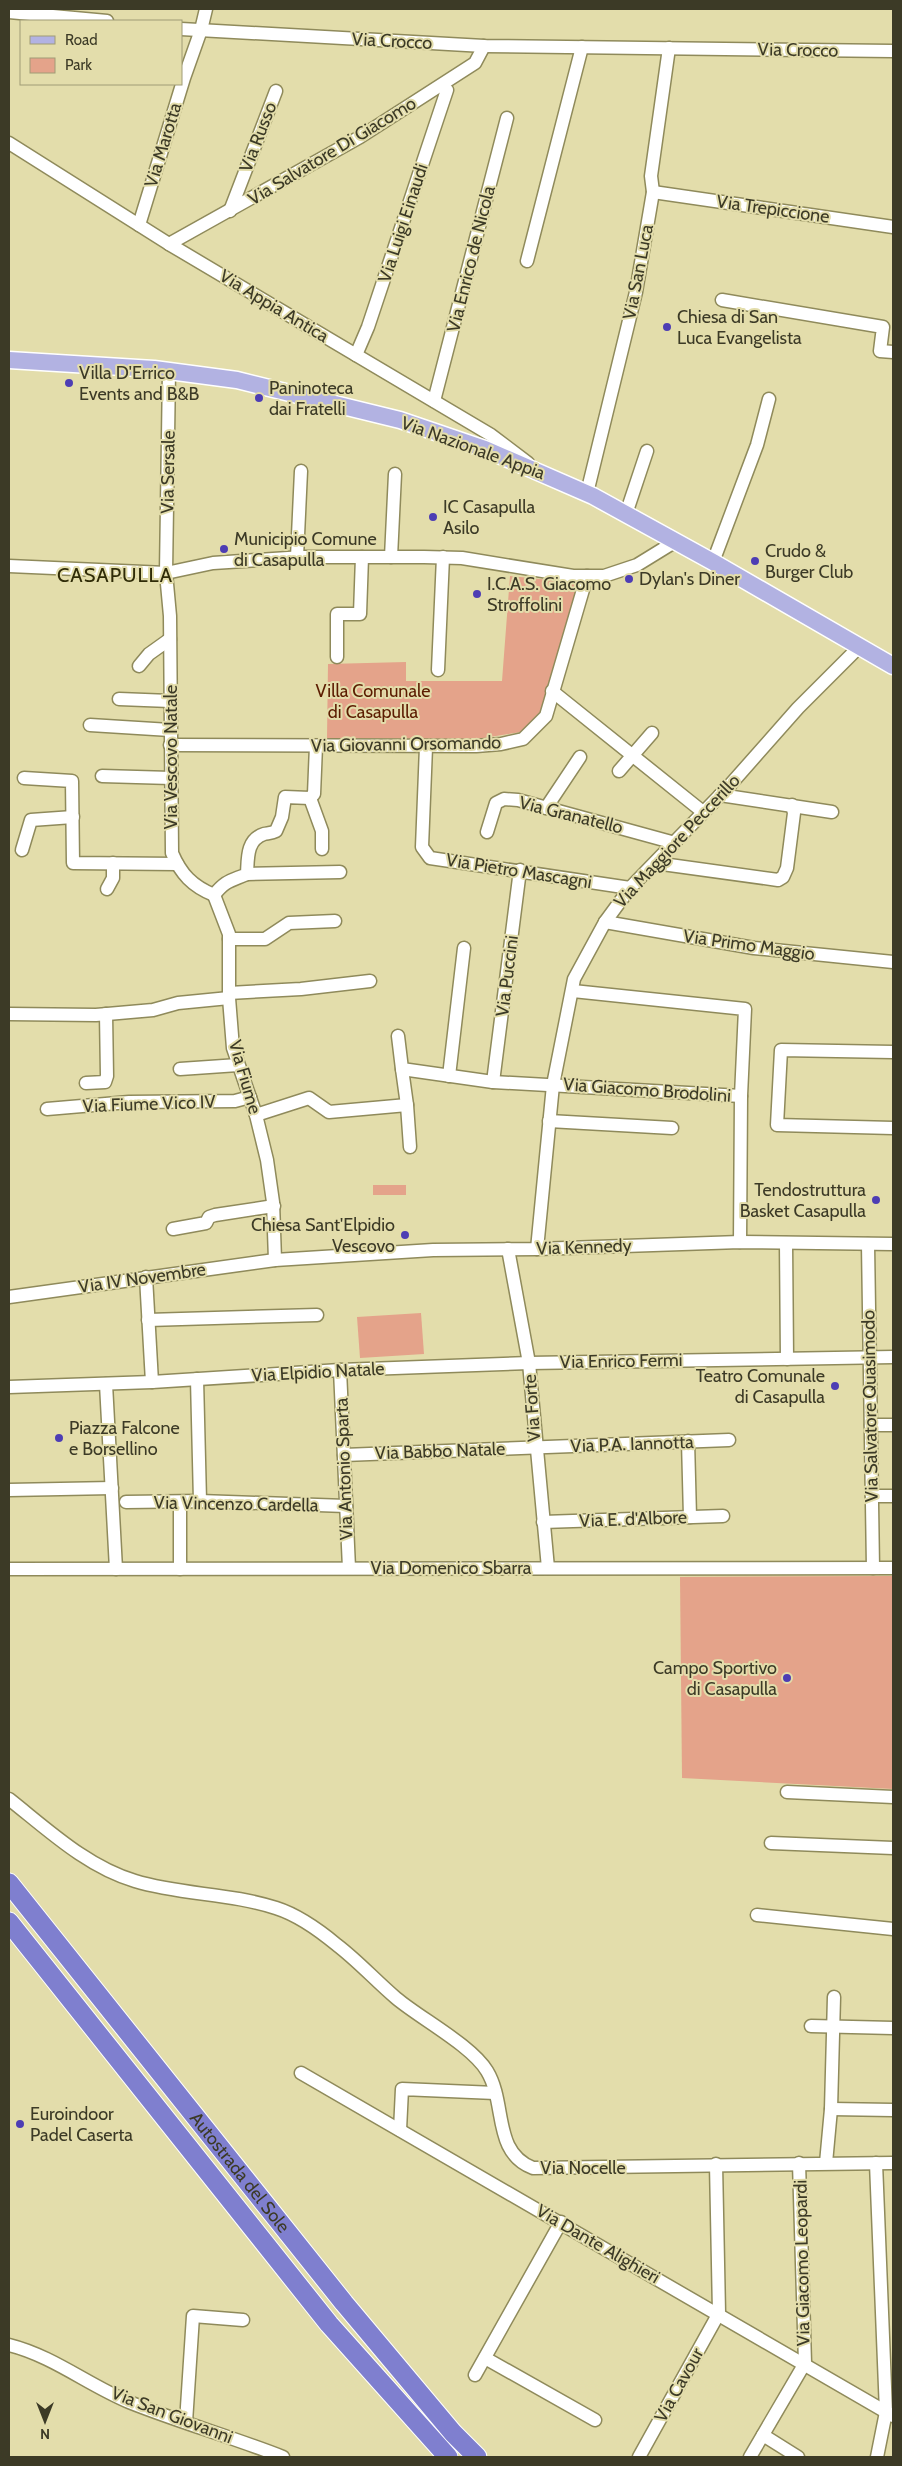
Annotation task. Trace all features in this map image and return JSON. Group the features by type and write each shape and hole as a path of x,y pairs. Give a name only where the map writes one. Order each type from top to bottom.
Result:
{"highway":[{"name":"Autostrada del Sole","path":"9,1883 344,2303 453,2433 476,2457"},
{"name":"Autostrada del Sole","path":"9,1922 329,2324 448,2457"}],"main road":[{"name":"Via Nazionale Appia","path":"9,360 169,370 237,380 400,420 485,449 587,493 676,541 893,666"}],"street":[{"name":"Via Marotta","path":"182,84 202,30 206,9"},
{"path":"9,12 96,20"},
{"name":"Via Crocco","path":"182,28 484,46 893,51"},
{"name":"Via Salvatore Di Giacomo","path":"169,244 360,138 476,63 484,46"},
{"path":"527,261 582,47"},
{"name":"Via San Luca","path":"587,493 636,292 653,192 652,176 669,48"},
{"name":"Via Marotta","path":"139,224 182,85"},
{"name":"Via Luigi Einaudi","path":"356,355 371,317 447,90"},
{"name":"Via Russo","path":"230,211 276,91"},
{"name":"Via Enrico de Nicola","path":"434,401 507,118"},
{"name":"Via Appia Antica","path":"9,143 169,244 491,435 537,470"},
{"name":"Via Trepiccione","path":"653,192 893,227"},
{"path":"722,300 883,327 880,351 893,352"},
{"name":"Via Sersale","path":"166,573 169,370"},
{"path":"713,562 757,445 769,399"},
{"path":"626,514 647,451"},
{"path":"297,557 301,471"},
{"path":"391,557 395,474"},
{"path":"9,566 166,573 213,563 297,557 443,557 462,558 563,575 604,576 637,565 676,541"},
{"path":"140,572 158,563 167,551"},
{"path":"337,657 337,614 360,614 362,557"},
{"path":"438,670 443,557"},
{"path":"140,572 159,584 169,600"},
{"name":"Via Vescovo Natale","path":"166,573 170,639 172,853 180,870 198,888 214,895"},
{"name":"Via Giovanni Orsomando","path":"170,745 485,746 522,739 546,716 587,576"},
{"path":"139,666 149,654 170,639"},
{"name":"Via Maggiore Peccerillo","path":"537,1249 553,1084 574,979 605,922 630,888 720,795 798,708 859,647"},
{"path":"552,691 631,757 703,812"},
{"path":"119,698 170,701"},
{"path":"90,725 170,730"},
{"path":"618,771 652,733"},
{"path":"247,874 249,849 252,843 263,834 276,831 282,817 284,797 310,798 314,794 316,746"},
{"name":"Via Pietro Mascagni","path":"426,747 422,847 430,858 630,888"},
{"path":"546,808 580,757"},
{"path":"102,776 171,778"},
{"path":"24,778 72,781 73,863 177,864"},
{"path":"720,795 832,812"},
{"path":"310,798 322,831 322,850"},
{"name":"Via Granatello","path":"487,832 496,803 504,800 518,800 675,843"},
{"path":"655,863 778,880 783,877 787,868 794,813 792,806"},
{"path":"22,850 31,820 73,817"},
{"path":"107,889 113,878 113,863"},
{"name":"Via Puccini","path":"493,1082 520,870"},
{"path":"214,895 222,884 247,874 340,872"},
{"name":"Via Fiume","path":"214,895 230,939 229,995 233,1048 256,1115 267,1160 274,1206 275,1260"},
{"path":"230,939 265,939 289,923 335,921"},
{"name":"Via Primo Maggio","path":"605,922 754,948 893,962"},
{"path":"449,1076 464,948"},
{"path":"9,1014 106,1014 153,1010 229,995 370,981"},
{"path":"573,991 744,1009 741,1096 740,1242"},
{"path":"86,1083 105,1082 107,1076 106,1014"},
{"path":"398,1036 407,1105 410,1147"},
{"path":"893,1052 781,1050 777,1125 893,1128"},
{"path":"180,1069 238,1065"},
{"name":"Via Giacomo Brodolini","path":"402,1069 493,1082 741,1096"},
{"name":"Via Fiume Vico IV","path":"47,1109 129,1102 198,1103 235,1101 250,1097"},
{"path":"256,1115 310,1098 329,1112 407,1105"},
{"path":"549,1121 672,1128"},
{"path":"173,1229 206,1223 210,1217 215,1215 274,1206"},
{"name":"Via Kennedy","path":"275,1260 433,1250 537,1249 740,1242 893,1244"},
{"path":"786,1243 787,1359"},
{"name":"Via Salvatore Quasimodo","path":"868,1244 873,1568"},
{"name":"Via Forte","path":"508,1249 529,1363 535,1447 548,1568"},
{"name":"Via IV Novembre","path":"9,1297 275,1260"},
{"path":"146,1277 152,1382"},
{"path":"148,1320 317,1315"},
{"name":"Via Enrico Fermi","path":"529,1363 893,1357"},
{"name":"Via Elpidio Natale","path":"106,1384 340,1370 529,1363"},
{"name":"Via Antonio Sparta","path":"340,1370 349,1568"},
{"path":"197,1379 200,1501"},
{"path":"9,1387 106,1384 116,1569"},
{"path":"871,1425 893,1425"},
{"name":"Via P.A. Iannotta","path":"535,1447 729,1440"},
{"path":"688,1441 690,1517"},
{"name":"Via Babbo Natale","path":"344,1456 535,1447"},
{"path":"9,1490 112,1488"},
{"path":"872,1496 893,1496"},
{"name":"Via Vincenzo Cardella","path":"126,1502 200,1501 346,1506"},
{"path":"180,1502 180,1569"},
{"name":"Via E. d'Albore","path":"543,1522 723,1516"},
{"name":"Via Domenico Sbarra","path":"9,1569 893,1568"},
{"path":"787,1792 893,1797"},
{"name":"Via Nocelle","path":"9,1799 78,1852 115,1874 157,1886 235,1898 278,1908 318,1930 421,2017 478,2059 491,2078 509,2149 521,2164 533,2168 634,2168 716,2164 893,2163"},
{"path":"771,1843 893,1848"},
{"path":"757,1915 893,1929"},
{"path":"826,2163 834,1997"},
{"path":"811,2026 893,2028"},
{"name":"Via Dante Alighieri","path":"301,2073 890,2414"},
{"path":"400,2130 402,2089 495,2093"},
{"path":"830,2109 893,2110"},
{"name":"Via Giacomo Leopardi","path":"800,2163 804,2363"},
{"path":"876,2163 890,2414 877,2457"},
{"path":"716,2164 718,2313"},
{"path":"475,2375 561,2222"},
{"name":"Via Cavour","path":"639,2457 718,2313"},
{"path":"186,2422 193,2316 243,2320"},
{"name":"Via San Giovanni","path":"9,2346 22,2348 71,2370 128,2401 283,2457"},
{"path":"485,2358 595,2420"},
{"path":"750,2457 804,2363"},
{"path":"763,2435 798,2457"}],"green space":[{"name":"Villa Comunale di Casapulla","path":"510,576 580,583 540,712 521,732 477,739 327,738 328,664 406,662 406,681 502,681"},
{"path":"373,1185 406,1185 406,1195 373,1195"},
{"path":"421,1313 424,1354 360,1358 357,1317"},
{"name":"Campo Sportivo di Casapulla","path":"893,1576 893,1789 682,1778 680,1577"}],"place":[{"name":"Chiesa di San Luca Evangelista","path":"667,327"},
{"name":"Villa D'Errico Events and B&B","path":"69,383"},
{"name":"Paninoteca dai Fratelli","path":"259,398"},
{"name":"IC Casapulla Asilo","path":"433,517"},
{"name":"Municipio Comune di Casapulla","path":"224,549"},
{"name":"Crudo & Burger Club","path":"755,561"},
{"name":"Dylan's Diner","path":"629,579"},
{"name":"I.C.A.S. Giacomo Stroffolini","path":"477,594"},
{"name":"Tendostruttura Basket Casapulla","path":"876,1200"},
{"name":"Chiesa Sant'Elpidio Vescovo","path":"405,1235"},
{"name":"Teatro Comunale di Casapulla","path":"835,1386"},
{"name":"Piazza Falcone e Borsellino","path":"59,1438"},
{"name":"Campo Sportivo di Casapulla","path":"787,1678"},
{"name":"Euroindoor Padel Caserta","path":"20,2124"}],"district":[{"name":"CASAPULLA","path":"115,575"}]}
